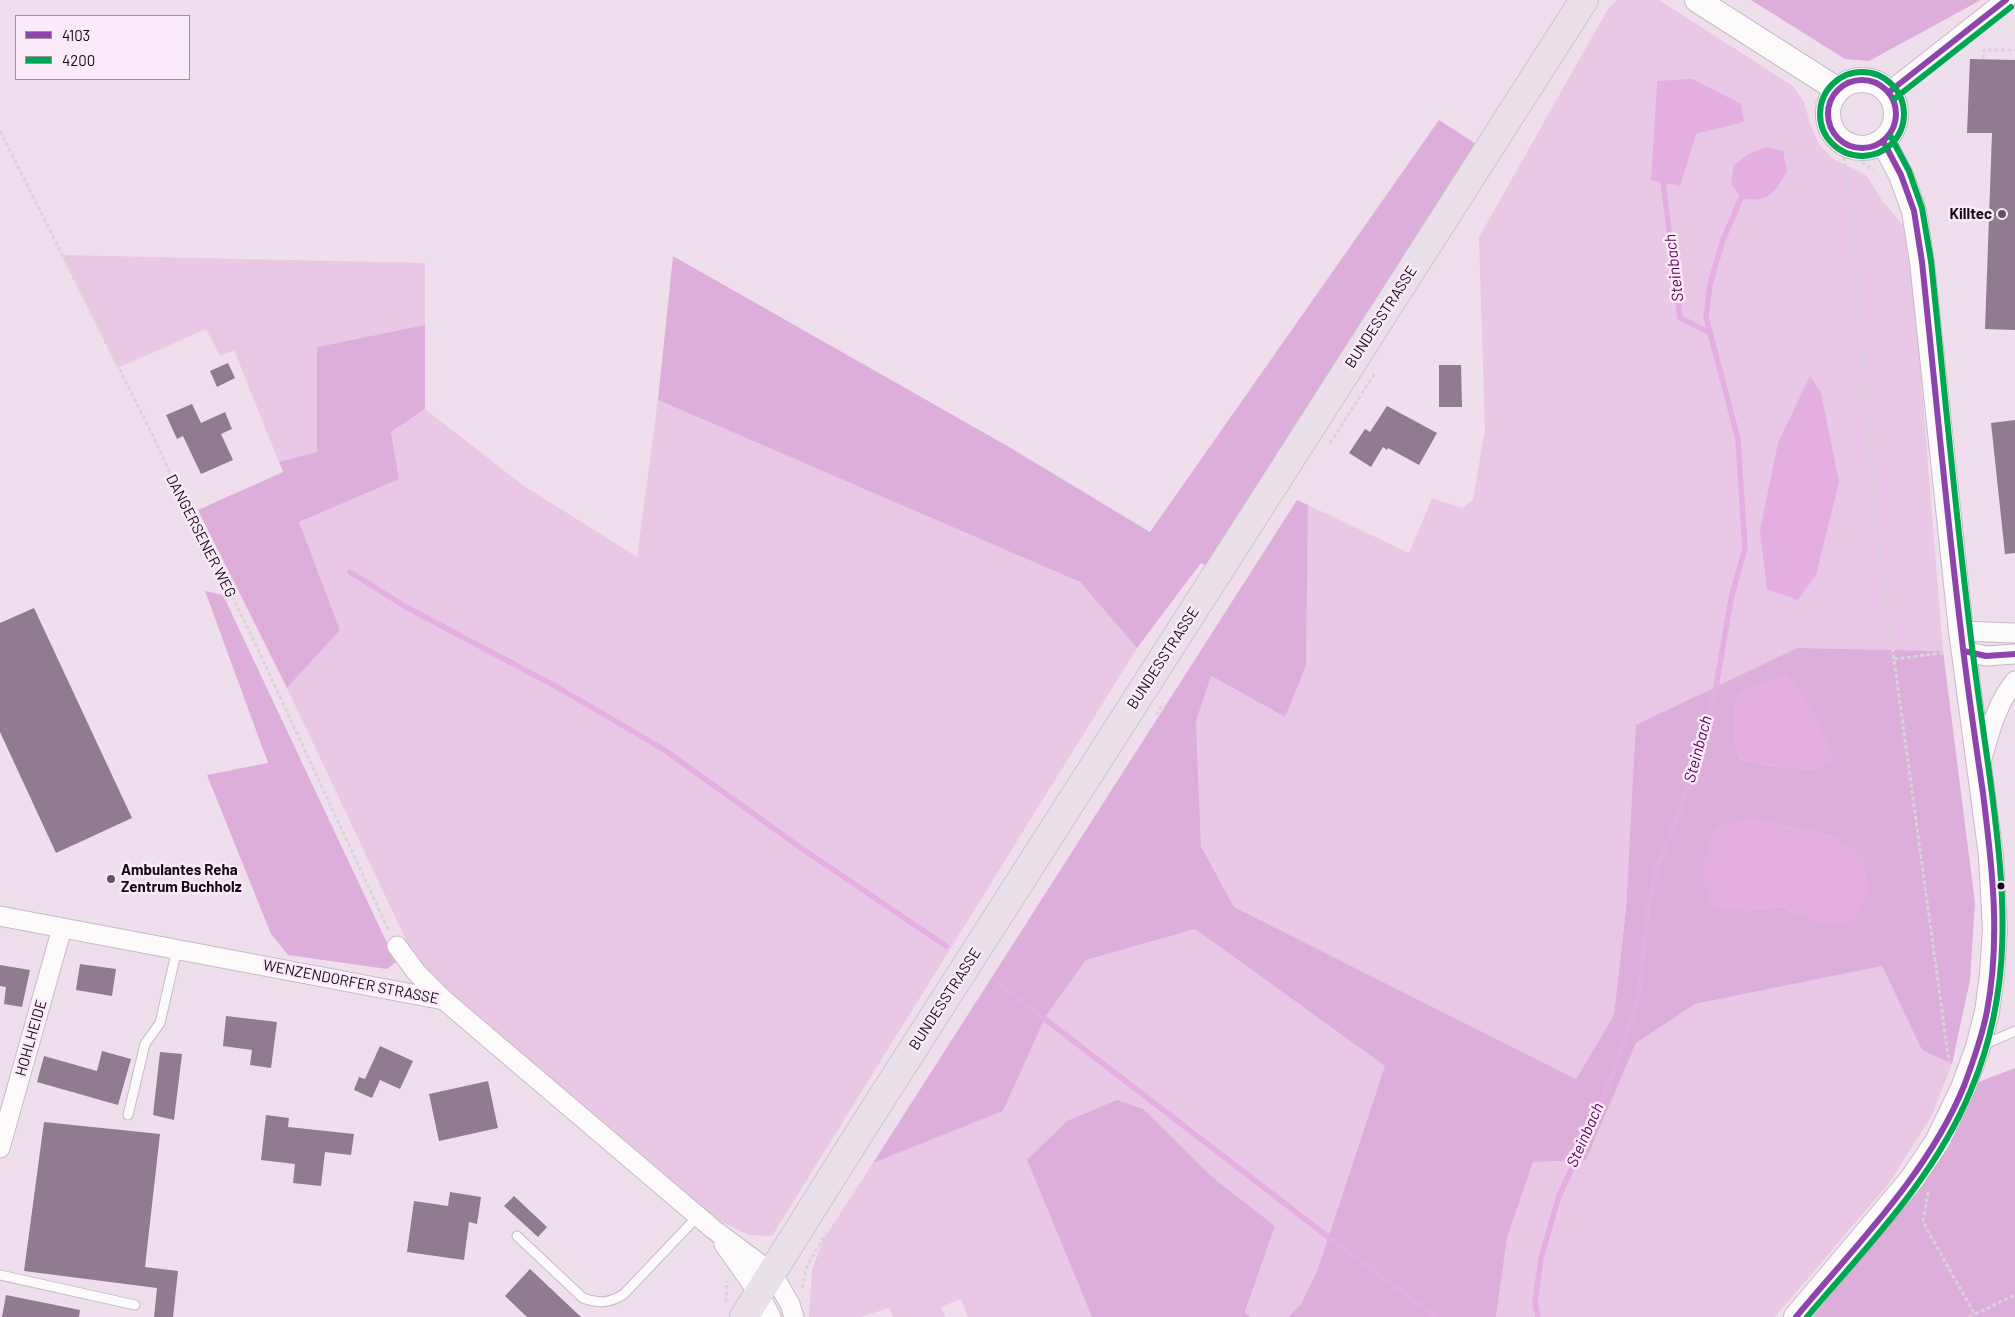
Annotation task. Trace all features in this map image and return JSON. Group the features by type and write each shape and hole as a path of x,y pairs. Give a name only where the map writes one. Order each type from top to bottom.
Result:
{"main road":[{"name":"BUNDESSTRASSE","path":"744,1317 767,1295 1584,0"}],"street":[{"path":"1697,0 1838,90"},
{"path":"1889,92 2006,0"},
{"path":"1864,80 1878,84 1889,92 1895,104 1896,118 1892,131 1883,141 1872,147 1859,148 1847,144 1837,137 1830,126 1828,114 1831,101 1838,90 1850,82 1864,80"},
{"path":"1796,1317 1912,1179 1937,1142 1963,1088 1978,1047 1987,1012 1995,929 1991,856 1963,641 1922,262 1914,211 1901,175 1883,141"},
{"path":"1963,641 2015,633"},
{"path":"1963,641 1986,656 2015,654"},
{"path":"1979,768 1992,724 2006,692 2015,681"},
{"name":"WENZENDORFER STRASSE","path":"0,916 444,1000 713,1229 767,1295"},
{"name":"HOHLHEIDE","path":"0,1148 62,928"},
{"path":"394,941 416,972 444,1000"},
{"path":"767,1295 790,1304 794,1317"}],"lane":[{"path":"128,1115 145,1044 160,1023 177,949"},
{"path":"1978,1047 2015,1031"},
{"path":"517,1236 583,1298 596,1303 612,1301 624,1294 698,1216"},
{"path":"0,1275 135,1305"}],"path":[{"path":"1983,59 1984,50 2015,50"},
{"name":"DANGERSENER WEG","path":"0,131 154,438 189,514 248,628 394,941"},
{"path":"1844,157 1851,206 1877,535 1950,1068"},
{"path":"1894,658 1963,641"},
{"path":"1929,1186 1923,1222 1975,1315"},
{"path":"1969,1317 2015,1295"}],"shaded area":[{"path":"1618,0 1659,0 1793,86 1804,102 1819,144 1832,158 1867,176 1881,199 1903,225 1915,302 1943,651 1797,648 1637,725 1626,909 1614,1015 1576,1079 1234,907 1201,845 1196,721 1210,676 1285,717 1306,666 1308,505 1409,553 1432,498 1462,508 1473,500 1485,429 1479,237 1609,7","holes":["1657,81 1743,122 1696,134 1651,180"]},
{"path":"1751,0 1981,0 1869,61 1845,59"},
{"path":"1692,79 1741,104 1744,122 1696,134 1680,186 1651,180 1657,81"},
{"path":"1439,120 1487,151 1218,572 1201,563 1137,648 1080,582 658,400 673,256 1009,447 1150,532"},
{"path":"1766,147 1783,151 1787,171 1775,190 1765,198 1741,198 1731,183 1734,165 1750,153"},
{"path":"62,255 425,263 425,325 317,347 317,452 279,462 234,350 220,356 206,329 118,368"},
{"path":"425,325 425,409 391,432 399,479 299,522 340,630 287,688 198,510 283,472 279,462 317,452 317,347"},
{"path":"1810,376 1821,393 1839,482 1816,575 1798,600 1767,589 1760,530 1778,443"},
{"path":"658,400 1080,582 1137,648 772,1236 749,1235 718,1220 469,1010 416,961 287,688 340,630 299,522 399,479 391,432 425,409 524,486 637,557"},
{"path":"1297,500 1308,505 1306,666 1285,717 1211,676 1196,721 1201,846 1234,907 1576,1079 1614,1015 1626,909 1636,725 1797,648 1943,651 1975,903 1970,980 1952,1064 1922,1050 1882,966 1695,1004 1636,1043 1586,1160 1533,1162 1507,1238 1496,1317 1288,1317 1301,1304 1317,1271 1385,1066 1195,929 1086,960 1046,1016 1003,1111 873,1163","holes":["1734,741 1815,770 1767,765 1741,759","1747,819 1838,838 1796,914 1783,906 1748,910"]},
{"path":"205,591 223,595 396,962 387,969 288,955 271,934 207,775 268,763"},
{"path":"1787,674 1811,707 1835,760 1815,770 1767,765 1741,759 1734,741 1734,701 1741,691"},
{"path":"1747,819 1838,838 1862,856 1869,891 1858,915 1847,924 1822,923 1796,914 1783,906 1748,910 1727,910 1711,907 1705,885 1703,863 1716,827"},
{"path":"1195,929 1385,1066 1317,1271 1301,1304 1288,1317 1251,1317 1245,1313 1275,1226 1211,1176 1027,1160 1092,1317 968,1317 961,1299 941,1307 945,1317 893,1317 889,1308 860,1317 809,1317 812,1270 823,1240 873,1163 1003,1111 1046,1016 1086,960"},
{"path":"1882,966 1922,1050 1952,1064 1931,1117 1889,1183 1775,1317 1496,1317 1507,1238 1533,1162 1586,1160 1636,1043 1695,1004"},
{"path":"2015,1068 2015,1317 1796,1317 1912,1179 1963,1088"},
{"path":"1117,1100 1143,1109 1211,1176 1275,1226 1245,1312 1251,1317 1092,1317 1027,1160 1067,1121"}],"building":[{"name":"Killtec","path":"1970,59 2015,60 2015,330 1985,329 1992,133 1967,133"},
{"path":"228,363 235,378 217,387 210,371"},
{"path":"1439,365 1461,365 1462,407 1439,407"},
{"path":"192,404 201,423 225,412 232,429 221,434 233,460 201,474 183,436 177,439 166,415"},
{"path":"1387,406 1437,433 1419,465 1383,447 1371,467 1349,453 1365,429 1370,432"},
{"path":"2015,420 2015,553 2005,554 1991,423"},
{"path":"34,608 132,818 56,853 0,732 0,623"},
{"path":"80,964 116,969 112,996 76,990"},
{"path":"0,965 30,970 22,1007 4,1004 6,987 0,986"},
{"path":"226,1016 277,1022 271,1068 250,1065 252,1050 223,1046"},
{"path":"380,1046 413,1061 400,1089 380,1080 372,1098 354,1090 359,1077 365,1079"},
{"path":"102,1051 131,1059 118,1105 37,1082 44,1056 97,1071"},
{"path":"160,1052 182,1054 174,1120 153,1115"},
{"path":"488,1081 498,1128 439,1141 429,1094"},
{"path":"266,1115 289,1118 288,1127 354,1134 351,1155 325,1152 321,1186 293,1183 295,1164 261,1160"},
{"path":"44,1122 160,1134 145,1267 178,1271 173,1317 154,1317 157,1288 24,1271"},
{"path":"450,1192 481,1197 477,1224 469,1222 464,1260 407,1252 414,1201 448,1206"},
{"path":"514,1196 547,1227 538,1237 504,1206"},
{"path":"530,1269 581,1317 527,1317 505,1296"},
{"path":"6,1295 80,1310 79,1317 2,1317"}],"waterway":[{"name":"Steinbach","path":"1663,182 1680,318 1709,332"},
{"name":"Steinbach","path":"1538,1317 1535,1302 1541,1258 1559,1196 1593,1123 1618,1060 1639,995 1648,906 1656,871 1695,770 1716,687 1731,599 1745,548 1738,439 1706,317 1710,284 1723,240 1741,198"},
{"path":"350,572 406,607 557,687 663,749 801,848 946,946"},
{"path":"998,983 1340,1246 1436,1317"}],"transit line":[{"name":"4103","path":"1889,92 2006,0"},
{"name":"4200","path":"1894,99 2011,7"},
{"name":"4200","path":"1854,72 1870,72 1886,79 1897,90 1904,106 1904,114 1901,130 1892,144 1886,149 1870,156 1854,156 1838,149 1827,138 1820,122 1820,106 1827,90 1838,79 1854,72"},
{"name":"4103","path":"1862,80 1875,83 1886,90 1893,101 1896,114 1893,127 1886,138 1875,145 1862,148 1849,145 1838,138 1831,127 1828,114 1831,101 1838,90 1849,83 1862,80"},
{"name":"4200","path":"1807,1317 1898,1210 1939,1153 1971,1090 1985,1052 1994,1015 2000,977 2002,940 2000,864 1954,492 1931,261 1922,208 1909,171 1891,137"},
{"name":"4103","path":"1796,1317 1889,1208 1911,1179 1949,1118 1964,1086 1983,1030 1994,956 1992,874 1945,493 1922,262 1914,211 1901,175 1883,141"},
{"name":"4103","path":"1964,651 1986,656 2015,654"}],"place":[{"name":"Killtec","path":"2002,214"},
{"name":"Ambulantes Reha Zentrum Buchholz","path":"111,879"}]}
